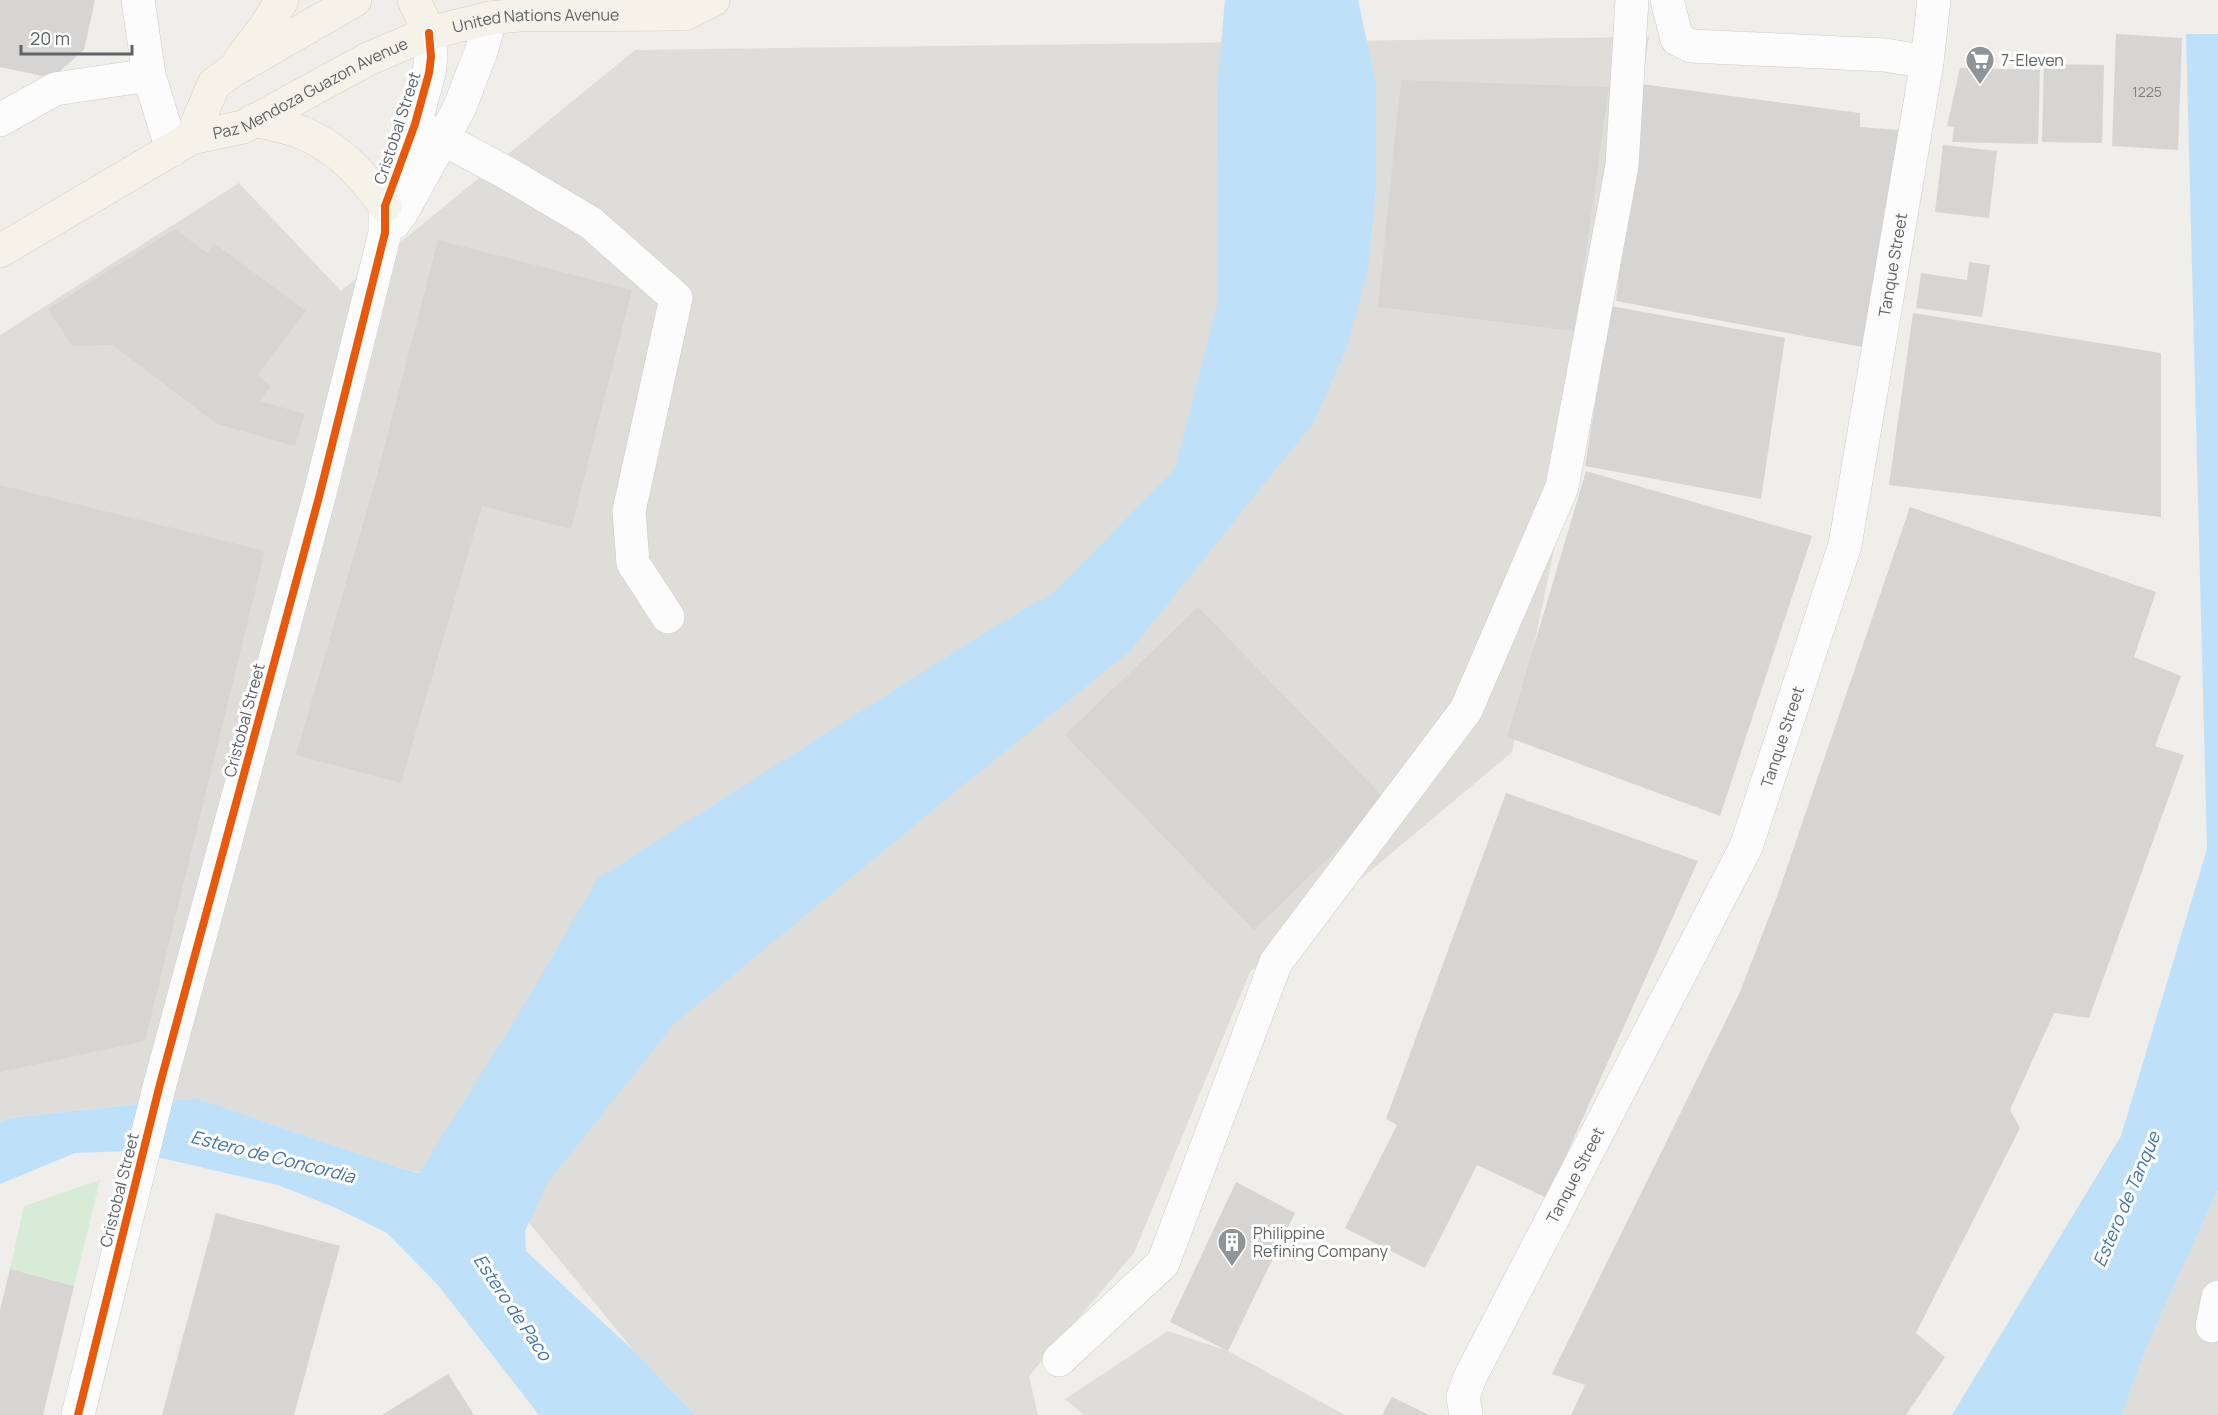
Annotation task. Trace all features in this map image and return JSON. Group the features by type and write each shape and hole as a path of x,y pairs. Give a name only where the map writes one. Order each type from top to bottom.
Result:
{"main road":[{"path":"230,72 265,27 282,0"},
{"name":"Paz Mendoza Guazon Avenue","path":"181,144 214,84 230,72 355,0"},
{"path":"414,0 429,33"},
{"name":"United Nations Avenue","path":"429,33 488,9 520,15 685,14 713,0"},
{"name":"Paz Mendoza Guazon Avenue","path":"0,251 181,144 243,127 368,59 429,33"},
{"path":"254,120 303,133 338,152 362,175 385,220"}],"street":[{"path":"138,0 149,75 181,144"},
{"path":"1059,1360 1163,1263 1276,962 1466,710 1562,487 1622,166 1632,0"},
{"path":"1667,0 1677,39 1690,46 1885,55 1927,62"},
{"name":"Tanque Street","path":"1466,1415 1463,1397 1470,1377 1746,847 1845,545 1927,62 1934,0"},
{"name":"Cristobal Street","path":"385,220 402,212 444,139 471,80 488,9"},
{"name":"Cristobal Street","path":"78,1415 140,1159 316,508 385,220 429,73 431,57 429,33"},
{"path":"0,120 55,88 149,75"},
{"path":"415,124 591,223 676,298 629,511 633,563 668,617"}],"shaded area":[{"path":"1649,37 1610,279 1512,752 1250,972 1134,1253 1029,1376 1038,1415 695,1415 634,1351 504,1192 400,1168 196,1098 16,1117 0,1122 0,335 239,183 341,291 635,50"},
{"path":"2218,1190 2218,1415 2122,1415 2145,1350"},
{"path":"1168,1331 1228,1351 1345,1415 1084,1415 1065,1399"}],"green space":[{"path":"100,1180 74,1286 10,1269 24,1206"}],"water":[{"path":"1225,0 1358,0 1376,84 1376,183 1368,271 1346,350 1313,423 1130,651 956,791 674,1024 548,1182 525,1231 526,1251 634,1351 695,1415 539,1415 438,1285 387,1233 336,1208 278,1185 131,1151 75,1153 0,1184 0,1122 16,1117 196,1098 419,1173 523,1007 597,879 989,630 1054,592 1175,469 1218,302 1217,91"},
{"name":"Estero de Tanque","path":"2186,34 2218,34 2218,1190 2145,1350 2122,1415 1952,1415 2121,1136 2207,849"}],"building":[{"path":"0,0 95,0 84,50 52,78 0,67"},
{"path":"2116,34 2182,38 2178,150 2112,146"},
{"path":"2044,64 2104,65 2102,143 2042,142"},
{"path":"1960,68 2040,70 2038,144 1952,142 1954,127 1947,126"},
{"path":"1401,80 1609,87 1575,331 1378,307"},
{"path":"1641,84 1860,113 1860,127 1900,130 1862,347 1616,301"},
{"path":"1943,145 1997,151 1989,218 1935,212"},
{"path":"175,229 207,253 214,243 306,311 258,375 271,386 260,401 305,414 295,446 217,424 113,345 72,346 48,309"},
{"path":"438,240 632,290 571,529 482,506 401,783 296,755 376,479"},
{"path":"1969,262 1990,265 1982,317 1916,308 1921,273 1967,280"},
{"path":"1611,306 1785,338 1761,499 1585,466"},
{"path":"1913,313 2161,353 2161,517 1889,485"},
{"path":"1586,471 1812,536 1720,816 1507,737"},
{"path":"0,485 265,551 145,1041 0,1072"},
{"path":"1910,507 2156,592 2134,657 2181,676 2155,746 2184,755 2089,1018 2054,1013 2010,1110 2020,1128 1916,1333 1945,1357 1906,1415 1571,1415 1585,1385 1552,1374 1740,992 1779,891"},
{"path":"1198,607 1387,801 1254,930 1065,735"},
{"path":"1506,793 1698,861 1547,1198 1477,1165 1425,1268 1345,1228 1397,1125 1386,1119"},
{"name":"Philippine Refining Company","path":"1236,1182 1295,1213 1228,1351 1170,1322"},
{"path":"216,1213 340,1246 294,1415 162,1415"},
{"path":"10,1269 74,1286 43,1415 0,1415 0,1310"},
{"path":"448,1374 474,1415 382,1415"},
{"path":"1392,1397 1429,1415 1382,1415"}],"cycle path":[{"path":"78,1415 160,1084 319,497 385,233 385,206 415,124 429,73 431,57 429,33"}],"place":[{"name":"7-Eleven","path":"1980,86"},
{"name":"Philippine Refining Company","path":"1232,1268"}],"water label":[{"name":"Estero de Concordia","path":"273,1156"},
{"name":"Estero de Paco","path":"513,1307"}]}
